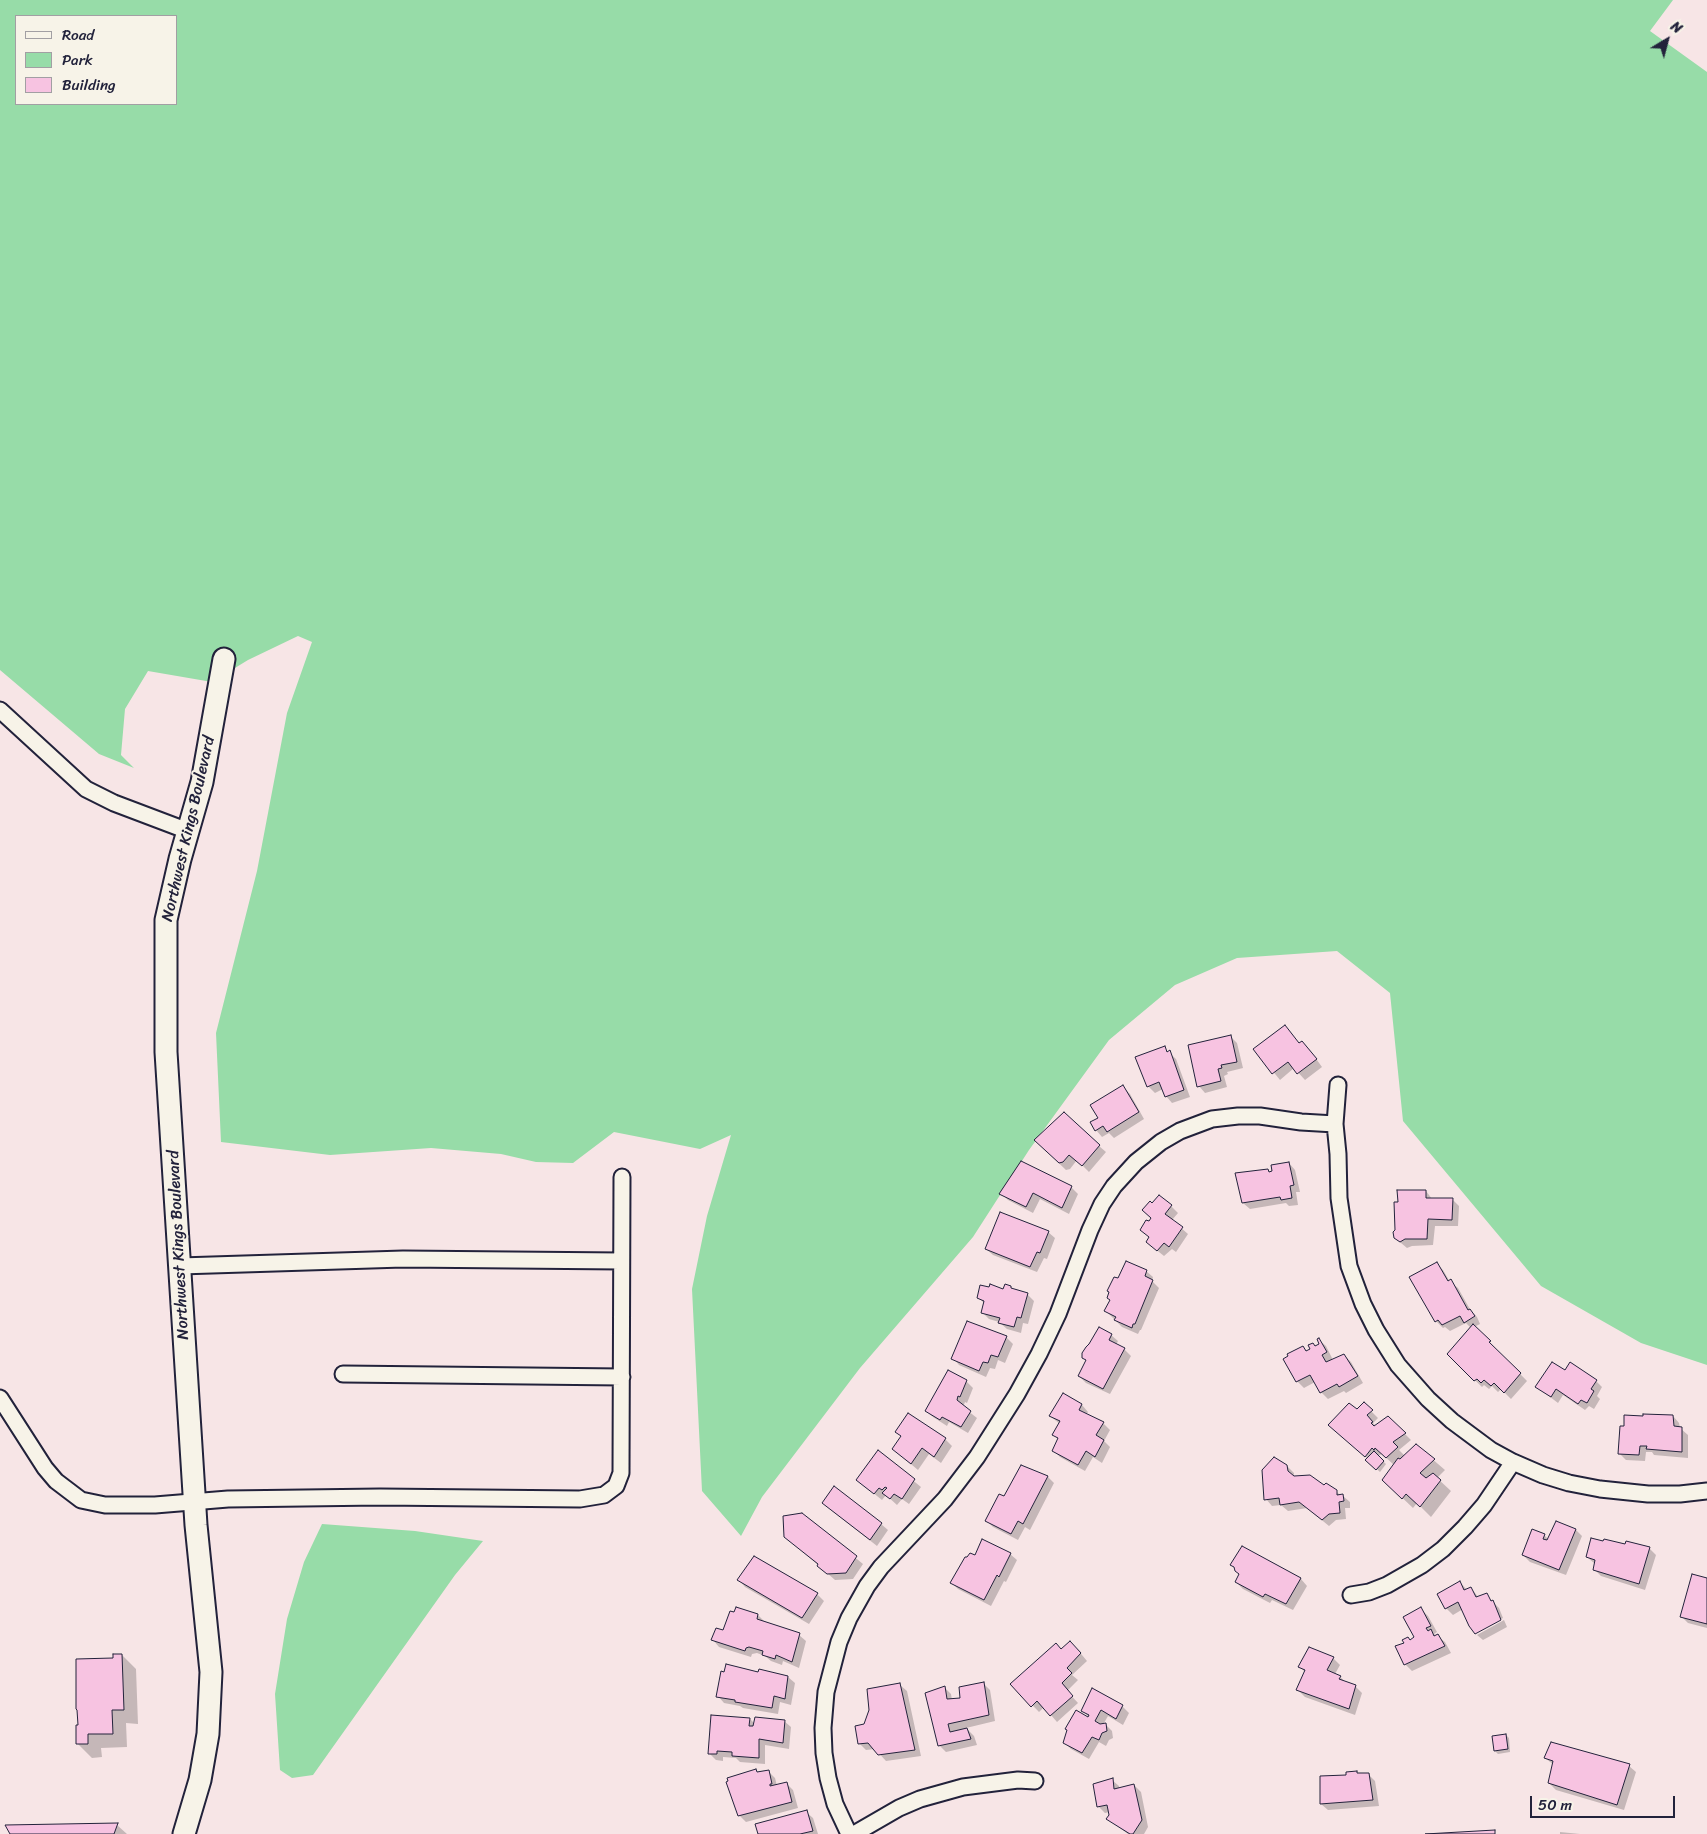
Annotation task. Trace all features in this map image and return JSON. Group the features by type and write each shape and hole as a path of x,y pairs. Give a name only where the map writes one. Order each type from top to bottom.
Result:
{"street":[{"name":"Northwest Kings Boulevard","path":"184,1834 200,1780 208,1734 211,1672 196,1525 166,1052 166,920 202,782 224,660"},
{"path":"0,710 86,789 114,803 188,831"},
{"path":"1338,1086 1335,1124 1339,1198 1350,1266 1363,1304 1376,1330 1398,1365 1428,1400 1452,1421 1492,1450 1513,1462 1560,1480 1600,1489 1648,1494 1680,1494 1707,1491"},
{"path":"848,1834 835,1804 824,1753 823,1728 826,1692 839,1642 849,1618 867,1586 881,1567 945,1500 977,1457 1017,1394 1058,1314 1090,1230 1102,1204 1114,1186 1136,1162 1161,1142 1180,1131 1212,1119 1260,1116 1301,1122 1335,1124"},
{"path":"0,1398 45,1468 56,1481 81,1500 98,1504 123,1506 163,1505 228,1498 580,1499 604,1495 616,1486 621,1473 622,1177"},
{"path":"180,1266 403,1259 621,1261"},
{"path":"343,1374 622,1377"},
{"path":"1351,1595 1369,1592 1386,1585 1422,1565 1442,1549 1484,1505 1513,1462"},
{"path":"854,1834 899,1808 920,1799 963,1787 1018,1780 1035,1781"}],"green space":[{"path":"0,0 1673,0 1650,31 1707,72 1707,1365 1641,1343 1541,1286 1403,1121 1390,993 1337,951 1237,958 1175,985 1109,1040 1029,1150 973,1237 860,1368 762,1497 741,1536 702,1491 692,1289 707,1216 731,1135 700,1149 614,1132 573,1163 536,1162 501,1154 431,1148 330,1155 221,1142 216,1033 257,871 287,713 312,642 298,636 248,660 212,682 148,671 125,709 121,755 134,768 99,754 0,670"},
{"path":"322,1524 415,1531 483,1541 455,1575 313,1775 292,1778 280,1770 275,1694 287,1619 304,1562"}],"building":[{"path":"1285,1025 1299,1043 1302,1041 1317,1059 1297,1074 1288,1062 1272,1074 1253,1049"},
{"path":"1231,1035 1237,1062 1221,1065 1222,1068 1218,1069 1221,1081 1197,1087 1188,1045"},
{"path":"1165,1046 1167,1052 1170,1050 1184,1090 1165,1097 1159,1082 1147,1087 1135,1057"},
{"path":"1123,1085 1139,1112 1107,1132 1103,1126 1095,1131 1090,1122 1098,1118 1090,1105"},
{"path":"1064,1112 1100,1145 1082,1166 1069,1155 1063,1162 1059,1163 1034,1140"},
{"path":"1021,1161 1072,1186 1062,1208 1033,1193 1026,1207 999,1194"},
{"path":"1289,1162 1294,1185 1290,1186 1292,1198 1281,1200 1280,1197 1242,1203 1235,1173 1268,1169 1269,1172 1272,1171 1271,1165"},
{"path":"1397,1190 1426,1190 1426,1198 1453,1198 1452,1220 1428,1219 1427,1239 1405,1239 1400,1242 1394,1238 1393,1232 1395,1230 1394,1202 1398,1202"},
{"path":"1159,1195 1172,1205 1165,1214 1183,1227 1169,1247 1164,1243 1157,1251 1146,1242 1149,1237 1140,1230 1146,1220 1149,1221 1151,1218 1142,1210"},
{"path":"1000,1212 1049,1231 1040,1253 1037,1252 1030,1267 985,1249"},
{"path":"1126,1261 1147,1270 1145,1276 1153,1280 1132,1328 1114,1320 1116,1317 1104,1311 1110,1300 1107,1298 1109,1292 1107,1291 1114,1277 1118,1278"},
{"path":"1437,1262 1448,1281 1451,1279 1468,1310 1470,1309 1475,1316 1464,1323 1460,1316 1442,1325 1438,1320 1435,1322 1409,1277"},
{"path":"990,1284 1003,1289 1005,1284 1011,1286 1011,1288 1028,1293 1021,1318 1017,1317 1014,1327 998,1323 1000,1318 981,1313 984,1301 977,1298 980,1285 989,1287"},
{"path":"967,1321 1007,1336 998,1357 991,1355 988,1363 983,1362 979,1371 951,1359"},
{"path":"1473,1324 1521,1373 1504,1393 1494,1383 1491,1386 1484,1380 1481,1383 1477,1379 1474,1381 1447,1354"},
{"path":"1099,1327 1112,1334 1109,1340 1125,1348 1103,1389 1078,1376 1086,1360 1082,1358 1082,1353"},
{"path":"1319,1338 1327,1352 1322,1355 1326,1362 1344,1354 1358,1376 1339,1387 1337,1384 1320,1393 1310,1375 1296,1382 1283,1359 1288,1356 1287,1354 1303,1346 1306,1351 1310,1349 1308,1345 1313,1343 1315,1346 1319,1344 1317,1339"},
{"path":"1552,1362 1565,1370 1570,1362 1597,1380 1591,1389 1594,1391 1587,1403 1581,1400 1578,1404 1556,1389 1551,1397 1535,1387"},
{"path":"948,1370 967,1380 957,1400 971,1411 961,1427 942,1417 940,1420 925,1411"},
{"path":"1063,1393 1082,1404 1079,1410 1104,1422 1096,1435 1104,1440 1095,1457 1086,1451 1078,1465 1052,1451 1058,1438 1052,1435 1060,1421 1049,1416"},
{"path":"1364,1402 1373,1410 1367,1415 1374,1426 1388,1416 1406,1433 1393,1442 1398,1447 1386,1458 1375,1448 1374,1450 1372,1448 1365,1457 1328,1425 1349,1403 1357,1409"},
{"path":"908,1413 946,1438 934,1457 922,1448 911,1464 892,1449 901,1436 895,1432"},
{"path":"1643,1414 1673,1415 1674,1426 1682,1427 1682,1452 1646,1449 1647,1446 1640,1446 1639,1455 1618,1454 1620,1426 1624,1426 1624,1415 1643,1416"},
{"path":"1416,1444 1435,1459 1420,1473 1426,1478 1433,1473 1441,1480 1420,1507 1406,1494 1402,1499 1382,1480 1398,1458 1400,1459"},
{"path":"878,1450 915,1479 902,1499 894,1494 890,1499 882,1493 887,1488 885,1487 882,1490 879,1488 874,1494 856,1480"},
{"path":"1374,1451 1384,1461 1376,1470 1365,1460"},
{"path":"1274,1457 1287,1465 1288,1471 1294,1476 1310,1475 1324,1485 1326,1483 1337,1490 1337,1495 1343,1494 1344,1501 1339,1502 1340,1513 1329,1514 1322,1520 1299,1502 1280,1505 1279,1498 1264,1500 1262,1470"},
{"path":"1021,1465 1048,1476 1023,1524 1018,1521 1011,1534 985,1521 999,1494 1004,1496"},
{"path":"834,1486 882,1523 870,1540 822,1503"},
{"path":"802,1513 857,1556 846,1573 827,1574 817,1566 818,1564 784,1537 783,1516"},
{"path":"1556,1521 1576,1529 1559,1570 1522,1555 1532,1529 1545,1534 1543,1539 1547,1540"},
{"path":"1591,1538 1625,1544 1626,1541 1650,1547 1639,1584 1593,1570 1595,1560 1586,1557"},
{"path":"982,1539 1011,1553 999,1577 997,1575 984,1600 950,1583 965,1557 970,1553 975,1555"},
{"path":"1242,1546 1301,1578 1286,1604 1265,1594 1263,1597 1235,1582 1239,1574 1230,1565"},
{"path":"754,1556 818,1593 802,1618 737,1580"},
{"path":"1692,1574 1707,1578 1707,1624 1680,1617"},
{"path":"1460,1581 1464,1590 1471,1587 1476,1597 1487,1593 1491,1601 1493,1600 1501,1620 1475,1634 1469,1626 1458,1602 1445,1609 1437,1594"},
{"path":"736,1607 758,1614 757,1619 800,1633 792,1662 776,1655 775,1659 762,1655 763,1651 749,1647 745,1651 711,1640 716,1628 723,1630 730,1611 734,1612"},
{"path":"1421,1607 1431,1626 1426,1628 1428,1631 1431,1629 1434,1636 1438,1634 1445,1646 1404,1665 1395,1646 1404,1643 1402,1640 1408,1637 1410,1640 1414,1637 1403,1617"},
{"path":"1070,1641 1081,1653 1067,1668 1072,1673 1062,1683 1073,1696 1050,1716 1037,1701 1031,1707 1010,1684 1056,1643 1061,1649"},
{"path":"1309,1647 1334,1657 1327,1670 1341,1676 1339,1679 1356,1685 1349,1709 1296,1690 1305,1670 1298,1667"},
{"path":"113,1654 122,1654 124,1710 112,1710 113,1734 88,1734 88,1744 76,1744 76,1725 78,1725 76,1709 76,1659 113,1658"},
{"path":"726,1664 758,1672 759,1669 788,1676 785,1699 774,1696 772,1708 716,1697 721,1671 724,1672"},
{"path":"984,1682 989,1715 948,1724 950,1732 967,1728 971,1739 938,1746 925,1693 945,1686 947,1699 960,1698 959,1687"},
{"path":"900,1683 915,1750 878,1755 868,1743 858,1744 855,1726 864,1724 869,1710 867,1689"},
{"path":"1092,1688 1123,1705 1116,1719 1101,1710 1095,1721 1100,1724 1106,1723 1107,1731 1102,1733 1099,1740 1092,1737 1082,1753 1063,1743 1067,1730 1065,1729 1076,1710 1088,1717 1089,1715 1081,1711"},
{"path":"711,1715 750,1718 749,1726 753,1726 755,1717 785,1720 783,1743 759,1739 759,1758 732,1756 732,1752 717,1751 717,1754 708,1754"},
{"path":"1506,1734 1508,1749 1494,1751 1492,1736"},
{"path":"1551,1742 1630,1764 1617,1805 1548,1783 1553,1761 1544,1758"},
{"path":"756,1769 757,1772 769,1770 772,1784 770,1786 787,1782 792,1802 738,1816 726,1782 728,1781 727,1778"},
{"path":"1357,1771 1357,1773 1369,1773 1373,1800 1320,1804 1320,1776 1346,1775 1346,1772"},
{"path":"1113,1778 1114,1789 1134,1784 1142,1820 1133,1834 1106,1819 1109,1815 1107,1805 1097,1807 1093,1784"},
{"path":"807,1810 813,1831 800,1834 758,1834 755,1824"},
{"path":"118,1823 114,1834 10,1834 5,1825"},
{"path":"1495,1830 1495,1834 1425,1834"}]}
